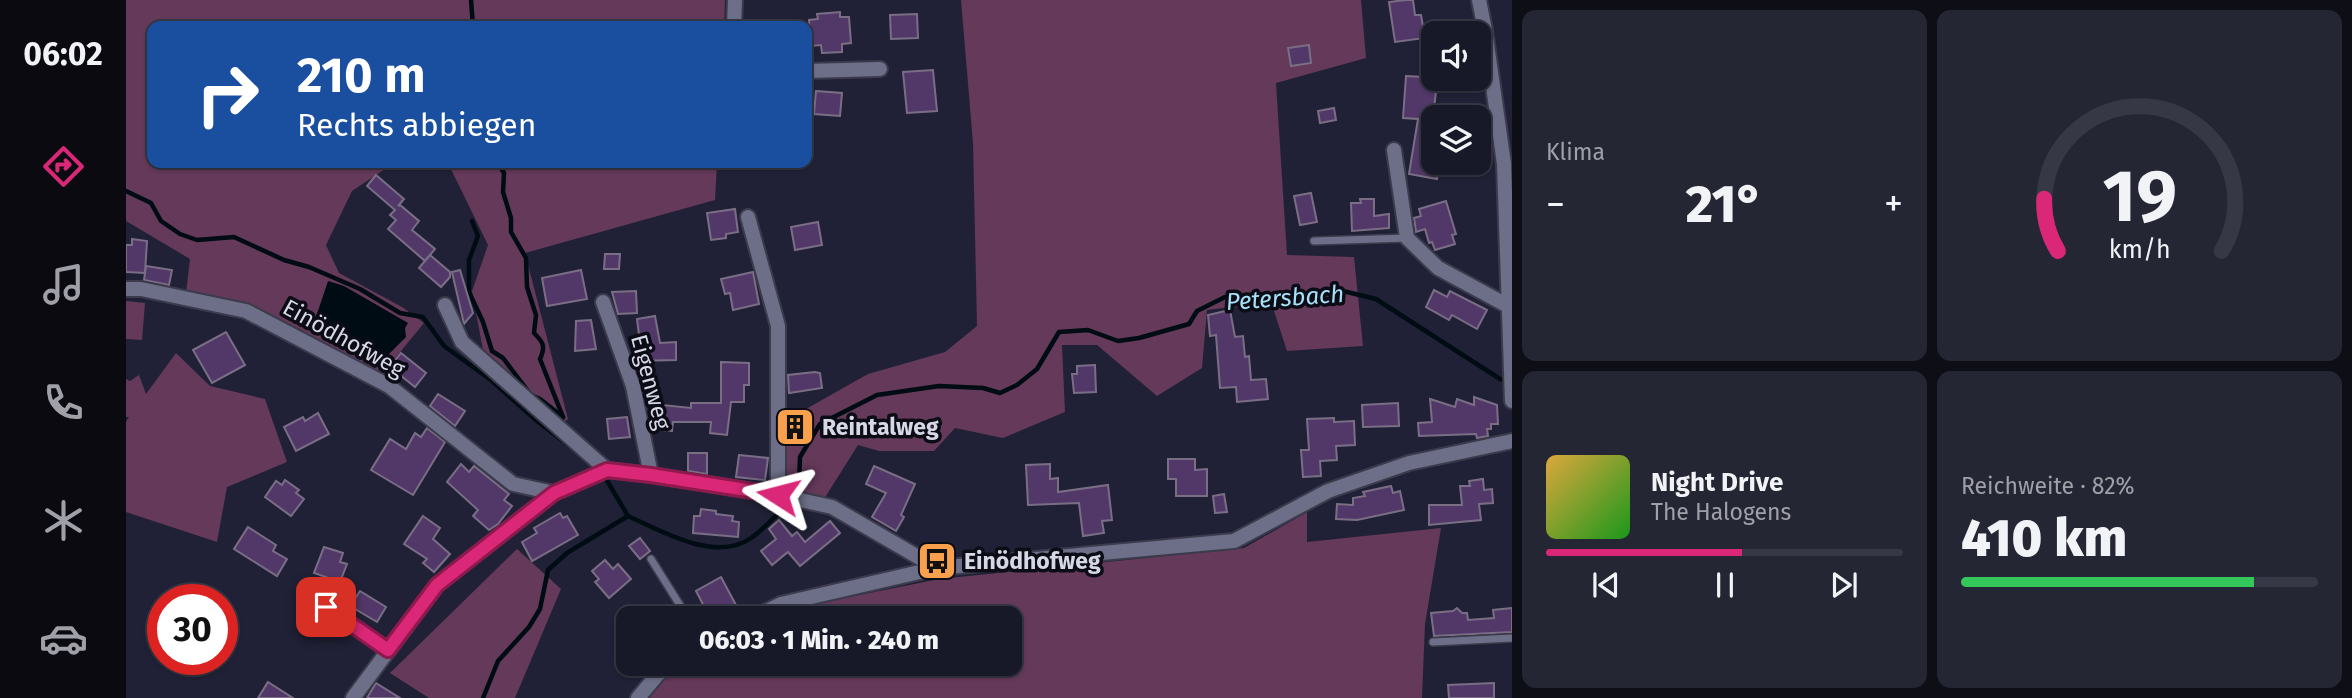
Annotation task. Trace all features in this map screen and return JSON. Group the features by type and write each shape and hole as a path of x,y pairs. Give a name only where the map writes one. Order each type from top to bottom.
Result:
{"street":[{"path":"734,21 735,0"},
{"path":"1479,0 1504,164 1512,401"},
{"path":"812,71 880,69"},
{"path":"1394,150 1407,238 1438,268 1510,307"},
{"path":"748,217 778,326 778,495"},
{"name":"Einödhofweg","path":"126,289 141,289 246,311 389,386 513,484 554,493"},
{"name":"Eigenweg","path":"603,302 633,386 651,475"},
{"path":"445,305 462,342 607,470"},
{"path":"777,606 937,568 1234,541 1328,491 1409,463 1512,441"},
{"path":"353,698 437,585 554,493 607,470 778,495 832,507 937,568"},
{"path":"638,698 656,676"}],"lane":[{"path":"1314,241 1407,238"},
{"path":"651,559 680,606"},
{"path":"326,607 388,650"},
{"path":"1433,642 1512,638"}],"shaded area":[{"path":"126,0 725,0 724,21 147,21 147,168 386,168 352,191 326,245 339,273 402,307 424,323 383,373 245,305 186,293 190,259 126,221","holes":["329,282 388,355 381,352 369,353 353,341 313,326"]},
{"path":"961,0 1361,0 1366,58 1276,83 1287,255 1354,257 1363,346 1287,351 1273,308 1231,307 1207,310 1202,368 1157,396 1097,345 1062,345 1065,412 1003,438 955,428 934,451 879,451 858,445 824,499 783,490 781,448 798,430 798,424 790,418 868,374 945,352 977,326 973,143"},
{"path":"450,168 717,168 715,200 525,253 568,419 558,427 512,387 483,350 472,291 488,245"},
{"path":"328,281 344,286 408,323 405,328 406,337 388,355 381,352 369,353 353,341 313,326"},
{"path":"126,301 145,303 142,340 126,339"},
{"path":"176,353 210,386 265,399 287,462 227,487 217,542 126,512 126,422 129,417 126,417 126,379 130,381 139,375 146,394"},
{"path":"1307,512 1307,542 1441,528 1425,624 1422,698 647,698 666,676 1022,676 1022,606 805,606 939,579 1244,548"},
{"path":"517,549 561,589 515,698 429,698 390,673"}],"building":[{"path":"1413,0 1415,15 1421,15 1421,39 1395,42 1389,2"},
{"path":"840,12 840,17 849,17 851,43 842,44 842,52 822,53 821,45 812,46 812,21 809,20 818,19 817,14"},
{"path":"917,14 918,38 891,39 890,15"},
{"path":"1309,45 1311,63 1291,66 1288,48"},
{"path":"933,70 937,111 907,113 903,72"},
{"path":"1406,76 1421,77 1421,91 1436,91 1434,105 1421,105 1421,175 1438,175 1437,179 1409,174 1418,119 1403,118"},
{"path":"816,91 842,93 840,116 814,114"},
{"path":"1334,108 1336,120 1320,123 1318,111"},
{"path":"376,175 404,199 398,206 419,221 412,230 435,249 425,261 388,229 396,220 390,215 395,210 367,186"},
{"path":"1311,193 1317,222 1300,225 1294,196"},
{"path":"1360,199 1374,199 1374,216 1389,214 1389,228 1352,231 1351,203 1361,203"},
{"path":"1446,201 1456,234 1452,235 1455,244 1435,250 1432,242 1429,243 1425,229 1416,232 1414,218 1421,216 1419,209"},
{"path":"735,209 738,232 726,234 726,238 711,240 707,213"},
{"path":"818,222 822,245 795,250 791,227"},
{"path":"132,239 147,241 145,273 126,272 126,245 132,245"},
{"path":"605,254 620,254 619,269 604,269"},
{"path":"430,255 450,272 450,277 441,287 419,268"},
{"path":"146,266 172,270 169,285 144,280"},
{"path":"460,270 473,313 464,324 452,272"},
{"path":"581,270 587,299 547,306 542,278"},
{"path":"753,272 759,304 733,310 730,293 725,294 721,279"},
{"path":"1434,290 1447,297 1450,291 1487,310 1477,329 1452,315 1449,320 1426,307"},
{"path":"636,291 637,313 618,314 612,292"},
{"path":"1230,310 1235,337 1243,336 1245,357 1249,356 1251,380 1266,379 1268,399 1237,402 1236,387 1220,388 1216,335 1210,336 1208,315"},
{"path":"655,316 660,343 676,342 676,360 634,361 631,343 640,343 637,319"},
{"path":"591,320 596,349 575,351 576,321"},
{"path":"226,332 245,365 212,383 193,350"},
{"path":"401,353 426,373 415,387 390,367"},
{"path":"721,362 749,363 749,385 744,385 744,402 731,402 727,435 710,433 711,422 673,422 672,431 651,429 653,404 691,408 691,403 721,403"},
{"path":"1095,365 1096,392 1074,393 1072,374 1077,374 1077,366"},
{"path":"820,373 822,388 789,393 788,375"},
{"path":"438,394 465,411 455,426 430,406"},
{"path":"1474,397 1497,405 1498,424 1491,424 1491,429 1487,429 1488,436 1419,436 1418,423 1432,422 1430,399 1455,407 1457,399 1474,405"},
{"path":"1398,403 1399,426 1363,427 1362,405"},
{"path":"318,413 329,434 296,451 284,427 303,417 305,421"},
{"path":"627,417 630,437 609,439 607,419"},
{"path":"1334,418 1334,422 1354,421 1355,445 1336,446 1337,460 1320,461 1321,476 1303,477 1301,450 1309,450 1307,419"},
{"path":"427,428 445,442 413,495 371,470 390,439 406,449 415,433 421,437"},
{"path":"688,453 707,453 707,474 688,471"},
{"path":"739,455 768,458 765,480 736,477"},
{"path":"1168,459 1195,459 1195,470 1207,469 1207,496 1176,496 1176,479 1168,479"},
{"path":"461,464 469,472 474,466 509,494 504,500 512,506 498,524 489,530 473,516 478,510 447,482"},
{"path":"1050,464 1050,479 1058,478 1058,492 1108,485 1112,520 1102,521 1104,533 1083,536 1079,503 1028,505 1026,465"},
{"path":"874,466 915,484 901,515 904,517 896,531 872,517 886,493 866,484"},
{"path":"1483,479 1484,490 1492,489 1493,503 1479,504 1481,520 1429,525 1429,505 1462,505 1460,486 1470,486 1469,481"},
{"path":"285,480 299,490 296,493 304,499 291,516 265,497 276,481 282,485"},
{"path":"1391,486 1393,493 1400,491 1404,510 1357,520 1336,519 1337,504 1353,505 1353,498 1365,496 1363,492"},
{"path":"1224,494 1227,512 1215,513 1213,496"},
{"path":"701,509 733,516 732,521 739,522 738,537 693,533 694,516 700,516"},
{"path":"560,513 563,518 567,516 578,535 532,561 522,542 537,533 534,528"},
{"path":"423,516 440,528 433,539 450,554 434,572 423,563 427,559 404,544"},
{"path":"779,520 792,536 797,532 805,542 830,521 840,533 800,566 788,552 772,565 761,551 776,539 769,529"},
{"path":"248,527 276,545 273,551 287,559 277,576 234,549"},
{"path":"640,538 650,551 640,559 629,546"},
{"path":"324,547 343,553 340,562 347,564 340,582 314,573"},
{"path":"605,560 613,569 618,564 631,579 609,598 595,582 599,579 592,571"},
{"path":"721,577 736,605 704,606 696,591"},
{"path":"360,591 386,607 377,622 350,606"},
{"path":"1457,608 1462,613 1467,613 1468,620 1494,618 1493,610 1512,608 1512,632 1434,636 1431,613 1453,611"},
{"path":"268,682 293,698 258,698"},
{"path":"376,683 400,698 367,698"},
{"path":"1494,683 1494,698 1449,698 1448,685"}],"waterway":[{"path":"471,0 473,21"},
{"path":"501,168 504,173 503,192 511,218 511,232 526,258 527,287 536,315 534,333 543,347 540,359 563,417 561,422"},
{"path":"126,191 151,203 161,221 180,234 197,240 234,237 284,260 309,267 360,289 400,313 423,317 444,346 491,380 571,447"},
{"path":"472,221 478,236 469,260 469,292 483,322 492,351 503,358 531,395 563,417"},
{"name":"Petersbach","path":"799,485 800,457 820,424 877,395 939,386 983,388 1000,393 1017,385 1037,369 1059,332 1088,330 1118,341 1139,338 1189,324 1197,311 1225,297 1343,291 1376,299 1500,379 1506,380"},
{"path":"606,479 628,516"},
{"name":"Petersbach","path":"483,698 498,661 529,627 540,609 548,570 567,553 628,516 689,542 705,546 737,545 755,535 783,509"}],"place":[{"name":"Reintalweg","path":"795,427"},
{"name":"Einödhofweg","path":"937,561"}],"route":[{"path":"326,607 388,650 437,585 554,493 607,470 778,495"}]}
